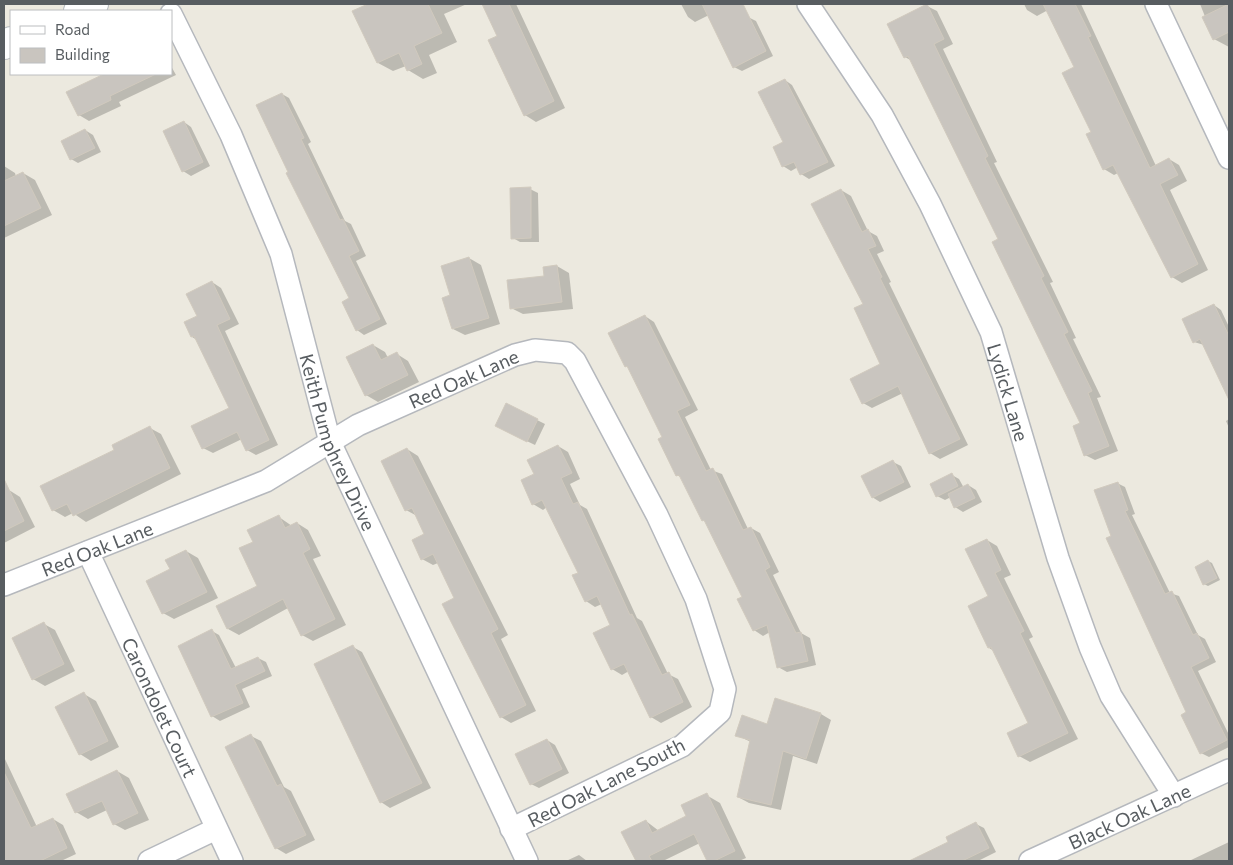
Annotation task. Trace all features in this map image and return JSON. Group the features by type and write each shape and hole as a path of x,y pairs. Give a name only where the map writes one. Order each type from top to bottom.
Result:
{"street":[{"path":"80,10 94,4"},
{"name":"Lydick Lane","path":"808,4 882,115 930,204 991,332 1058,558 1090,647 1111,696 1174,796"},
{"path":"1156,4 1229,158"},
{"name":"Keith Pumphrey Drive","path":"172,17 231,135 281,254 330,442 527,861"},
{"name":"Red Oak Lane","path":"4,586 266,481 358,425 515,355 535,350 567,353 575,361 657,514 696,599 725,689 720,712"},
{"name":"Carondolet Court","path":"88,552 232,861"},
{"name":"Red Oak Lane South","path":"511,830 682,746 720,712"},
{"name":"Black Oak Lane","path":"1030,861 1229,770"},
{"path":"149,861 216,829"}],"building":[{"path":"368,4 428,4 442,33 414,46 422,64 407,71 399,53 377,63 352,11"},
{"path":"482,4 509,4 554,101 524,116 488,40 497,36"},
{"path":"702,4 743,4 766,51 733,68"},
{"path":"927,4 944,39 934,44 988,156 985,158 1044,276 1041,278 1068,332 1064,334 1092,391 1088,393 1109,446 1084,456 1073,426 1080,423 992,242 998,239 908,56 904,58 887,24"},
{"path":"1043,4 1075,4 1091,36 1088,37 1150,168 1169,158 1178,175 1160,184 1198,264 1171,278 1113,165 1103,170 1086,134 1091,132 1062,73 1074,67"},
{"path":"1229,4 1229,32 1213,40 1202,17"},
{"path":"102,75 154,75 110,96 111,100 78,116 66,92"},
{"path":"785,79 828,162 800,175 794,162 782,167 773,147 783,142 758,92"},
{"path":"282,93 304,138 301,139 340,220 343,219 359,251 349,256 380,319 356,331 342,302 349,298 286,173 288,172 256,105"},
{"path":"184,121 203,162 182,172 163,131"},
{"path":"85,129 95,148 70,160 61,141"},
{"path":"23,172 41,208 4,226 4,181"},
{"path":"531,187 531,238 511,239 510,188"},
{"path":"841,189 862,232 868,229 876,246 868,249 882,277 880,278 960,439 929,454 898,386 862,404 850,379 880,364 854,308 863,304 811,204"},
{"path":"469,257 489,318 452,329 442,298 450,295 441,266"},
{"path":"557,265 562,302 510,309 507,280 544,276 543,267"},
{"path":"212,281 230,319 217,325 269,440 246,451 237,432 202,449 191,426 229,408 194,336 191,337 184,322 197,316 186,294"},
{"path":"1214,304 1229,336 1229,400 1200,339 1193,343 1182,319"},
{"path":"645,315 690,405 677,411 706,471 713,468 743,530 751,527 770,567 765,570 796,633 801,632 808,661 777,668 767,625 753,631 737,599 742,597 704,520 702,521 679,475 676,476 658,439 662,437 627,366 625,367 608,333"},
{"path":"373,344 381,360 397,352 408,375 365,396 346,357"},
{"path":"506,403 538,419 527,442 495,426"},
{"path":"150,426 170,468 73,516 67,504 52,511 40,486 114,450 112,445"},
{"path":"558,445 572,473 561,478 573,504 578,502 630,615 632,614 662,675 669,672 683,702 650,718 624,664 611,670 593,633 610,625 597,596 585,602 572,575 578,573 542,500 532,505 521,480 534,474 527,460"},
{"path":"407,448 498,629 491,633 526,705 500,718 442,604 454,598 433,554 421,560 412,540 424,534 412,508 405,511 381,461"},
{"path":"893,460 904,482 872,498 861,476"},
{"path":"952,473 958,486 936,497 930,484"},
{"path":"4,479 24,521 4,531"},
{"path":"1118,482 1128,510 1125,511 1165,594 1172,591 1193,635 1197,633 1209,658 1191,667 1227,740 1200,754 1181,715 1186,712 1106,538 1111,536 1094,490"},
{"path":"968,484 975,498 954,508 948,494"},
{"path":"279,515 285,528 297,522 310,549 303,553 335,619 301,636 283,599 227,629 216,606 257,586 239,548 253,542 247,530"},
{"path":"987,539 1001,570 995,573 1024,631 1020,633 1068,733 1018,757 1007,733 1028,723 991,647 988,648 968,606 988,596 965,549"},
{"path":"186,550 207,592 162,614 146,581 170,569 165,560"},
{"path":"1208,560 1217,578 1203,585 1195,567"},
{"path":"44,622 64,664 32,680 12,638"},
{"path":"212,629 231,669 258,657 265,671 235,685 243,703 211,717 178,646"},
{"path":"353,645 422,783 380,803 314,664"},
{"path":"84,692 108,741 79,755 55,707"},
{"path":"775,698 821,713 806,759 783,751 771,805 737,797 750,740 735,736 742,715 767,724"},
{"path":"251,734 277,786 281,784 306,835 275,849 225,747"},
{"path":"547,739 562,769 530,785 515,754"},
{"path":"117,770 138,813 113,825 102,801 75,813 66,794"},
{"path":"4,772 31,828 53,818 67,848 40,861 4,861"},
{"path":"707,793 735,851 714,861 707,861 694,834 649,856 652,861 636,861 621,832 646,820 652,833 686,816 681,805"},
{"path":"976,822 989,848 962,861 909,861 948,842 946,837"}]}
